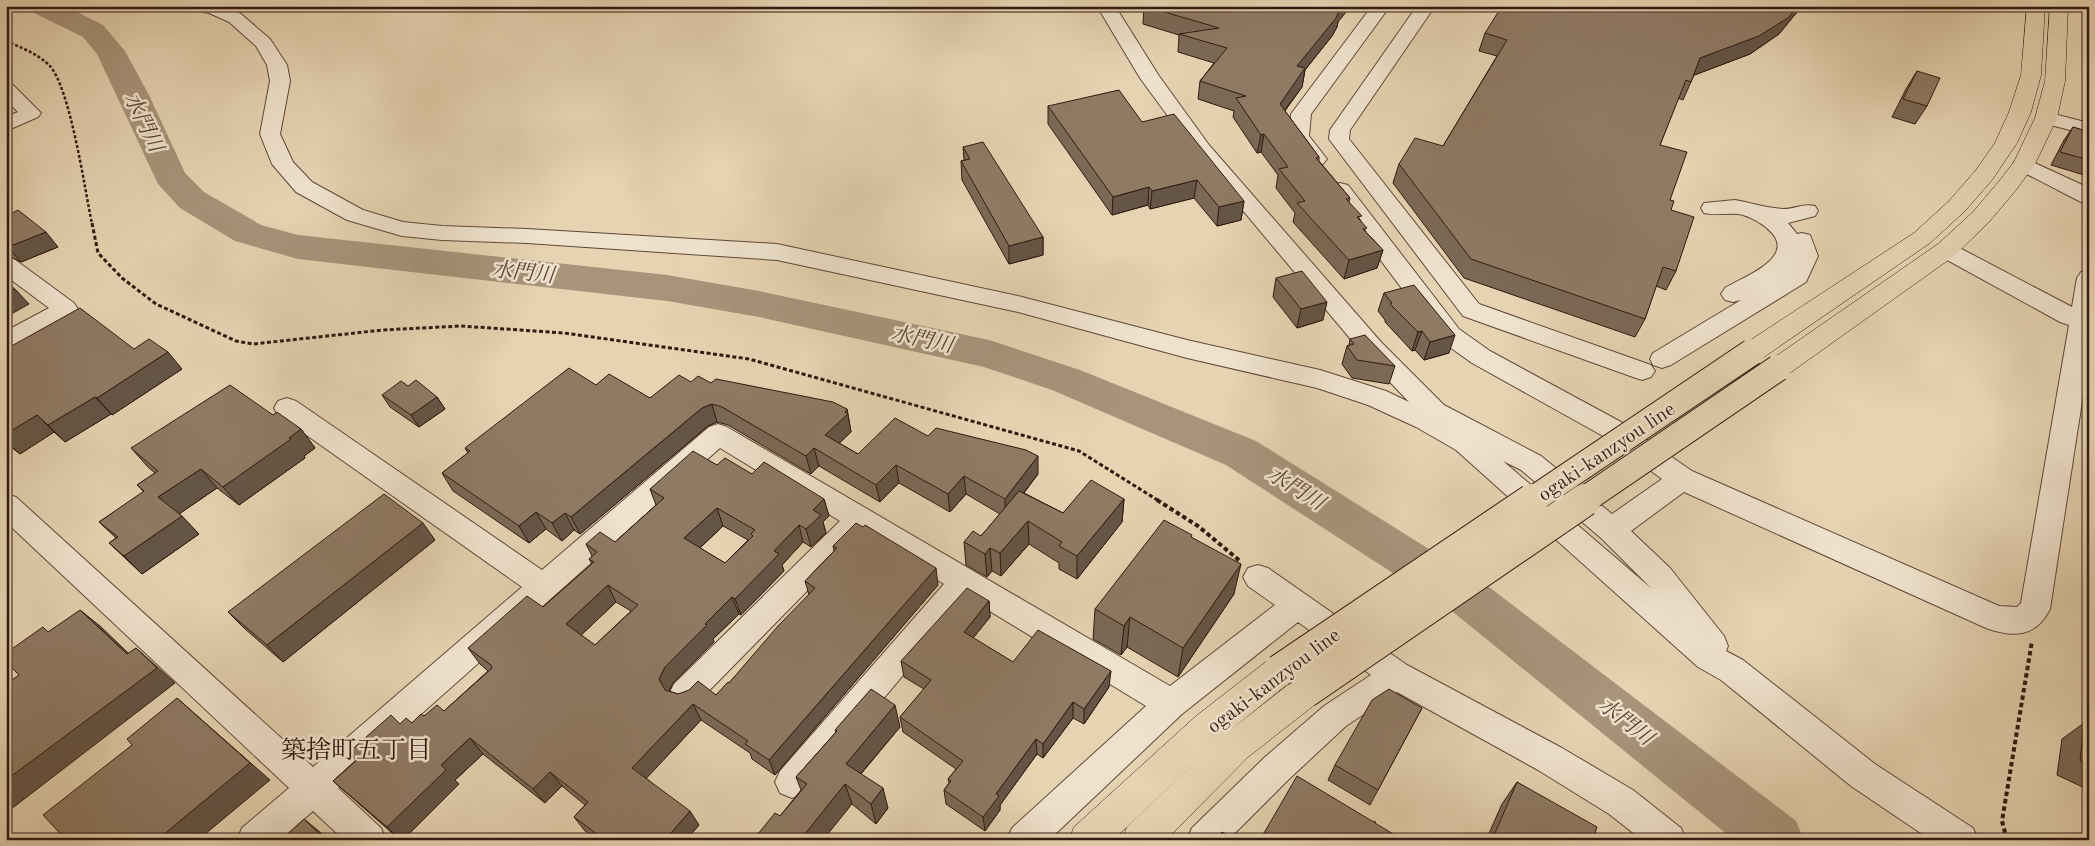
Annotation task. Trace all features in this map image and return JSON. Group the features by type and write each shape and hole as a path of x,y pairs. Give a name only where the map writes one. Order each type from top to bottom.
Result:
{"main road":[{"name":"ogaki-kanzyou line","path":"1088,840 1208,727 1279,671 1922,238 1957,206 1984,175 2006,143 2020,112 2031,75 2036,6"},
{"name":"ogaki-kanzyou line","path":"1140,840 1236,746 1305,692 1778,368 1946,250 1980,218 2024,164 2046,118 2055,81 2059,6"}],"street":[{"path":"201,6 215,9 235,18 262,43 277,65 280,81 270,134 283,164 304,187 355,215 402,229 442,233 527,236 777,252 1018,304 1320,380 1377,398 1430,416 1531,464 1611,530 1660,577 1732,670"},
{"path":"1106,6 1150,78 1202,149 1430,416 1465,443 1709,657 1732,670 1863,775 1961,840"},
{"path":"1381,6 1301,114 1299,136 1450,335 1481,357 1612,429 1682,479 1997,619 2023,621 2035,609 2089,278"},
{"path":"1426,6 1340,130 1339,139 1471,310 1652,365 1798,276 1807,256 1802,240"},
{"path":"6,89 31,113 6,125"},
{"path":"2046,118 2089,129"},
{"path":"2024,164 2089,197"},
{"path":"1712,208 1735,207 1783,216 1796,216 1807,211"},
{"path":"1733,294 1782,265 1790,250 1787,235 1775,222 1753,211"},
{"path":"1946,250 2069,316 2082,320"},
{"path":"6,264 66,309 6,342"},
{"path":"287,408 543,586"},
{"path":"254,840 718,434 1171,704"},
{"path":"1611,530 1682,479"},
{"path":"6,505 369,840"},
{"path":"685,694 860,519"},
{"path":"1258,576 1396,675 1550,759 1621,802 1669,840"},
{"path":"792,782 965,581"},
{"path":"1024,840 1171,704 1298,605"},
{"path":"1204,840 1288,777 1334,716 1396,675"}],"path":[{"path":"6,41 24,48 49,65 58,79 70,117 98,253 122,278 156,304 236,341 253,344 386,328 461,326 613,338 749,359 1079,451 1198,526 1258,576"},
{"path":"2007,840 2002,821 2033,640 2023,621"}],"building":[{"path":"1144,6 1340,6 1336,18 1297,66 1305,68 1280,104 1319,157 1316,158 1350,198 1346,199 1362,216 1357,217 1367,228 1363,229 1383,250 1349,260 1297,203 1305,201 1279,169 1288,167 1264,134 1261,135 1236,98 1246,96 1200,81 1227,48 1179,34 1219,28"},
{"path":"1502,6 1797,6 1789,17 1759,36 1700,58 1691,82 1686,80 1660,145 1687,152 1670,200 1674,201 1671,210 1694,217 1676,271 1663,267 1645,319 1471,259 1399,164 1415,138 1443,146 1507,40 1485,33"},
{"path":"1917,71 1940,78 1927,106 1903,99"},
{"path":"1119,90 1142,122 1174,114 1244,201 1219,207 1197,180 1152,191 1149,187 1113,197 1048,106"},
{"path":"2073,127 2089,132 2089,160 2060,152"},
{"path":"983,142 1043,237 1009,246 961,161 970,159 963,147"},
{"path":"18,210 46,232 8,247 6,246 6,216"},
{"path":"1302,271 1327,302 1301,309 1276,278"},
{"path":"6,282 15,289 6,294"},
{"path":"1414,285 1455,335 1430,342 1422,331 1418,332 1390,304 1392,303 1384,293"},
{"path":"80,308 134,349 149,339 168,352 97,398 95,397 48,425 37,415 6,434 6,349"},
{"path":"1365,335 1395,366 1357,360 1347,346 1354,344 1350,339"},
{"path":"569,368 596,385 609,374 650,398 679,375 691,382 698,376 711,383 716,379 833,402 847,409 845,412 848,414 825,435 858,454 895,418 928,436 936,428 1026,450 1038,456 1005,499 964,476 948,494 896,465 876,485 814,448 806,456 722,407 712,404 702,408 571,517 565,513 552,523 536,512 519,526 442,473 470,451 465,448"},
{"path":"416,380 437,397 411,415 382,395 401,381 408,386"},
{"path":"230,385 273,415 277,412 301,429 289,438 291,439 223,487 201,469 158,497 182,516 124,556 109,543 118,537 99,522 144,491 137,485 158,471 131,448"},
{"path":"693,451 717,465 725,458 752,474 764,462 824,499 813,510 821,515 806,529 799,525 774,551 779,554 735,599 732,597 665,667 659,679 665,690 678,694 689,690 698,681 716,695 729,683 778,626 815,588 805,581 837,548 833,546 856,523 863,527 865,525 936,568 769,760 745,744 748,741 693,704 632,768 690,811 665,840 600,840 602,838 574,817 588,802 550,772 533,789 470,738 441,765 446,770 387,827 333,781 357,760 348,753 391,715 400,724 406,718 412,723 421,714 424,716 437,705 444,711 492,668 491,665 468,648 527,596 543,607 594,562 589,559 597,552 586,544 600,532 615,542 664,498 650,489","holes":["717,508 755,530 751,534 753,536 725,563 684,538","608,585 638,605 595,645 566,624"]},
{"path":"1091,480 1124,499 1077,556 1059,546 1062,542 1028,521 1000,553 990,548 985,554 964,542 973,531 981,536 1019,491 1063,513"},
{"path":"384,494 423,523 267,645 228,612"},
{"path":"1164,520 1241,564 1183,648 1130,617 1124,626 1095,609"},
{"path":"967,588 989,601 964,632 1013,662 1038,630 1111,671 1084,709 1073,702 1043,744 1036,739 996,794 999,796 983,817 944,790 951,781 948,779 963,761 900,717 931,680 901,661"},
{"path":"80,610 127,654 136,648 157,668 6,780 6,684 19,675 6,662 6,653 43,627 48,632"},
{"path":"871,689 895,705 846,764 883,788 871,804 845,784 800,840 753,840 775,813 780,816 807,784 796,777"},
{"path":"1389,689 1422,708 1378,790 1335,765 1372,700"},
{"path":"177,698 250,763 157,840 66,840 43,815 132,745 127,739"},
{"path":"2084,723 2089,725 2089,764 2080,761"},
{"path":"1297,776 1376,822 1403,840 1260,840"},
{"path":"1517,782 1597,827 1595,833 1603,837 1602,840 1492,840"},
{"path":"304,819 326,840 281,840"},
{"path":"1222,832 1235,840 1217,840"}],"waterway":[{"name":"水門川","path":"42,6 93,31 110,51 133,95 170,177 192,200 248,233 298,247 667,288 759,304 989,354 1066,380 1241,453 1469,598 1777,840"}],"district":[{"name":"築捨町五丁目","path":"356,749"}]}
